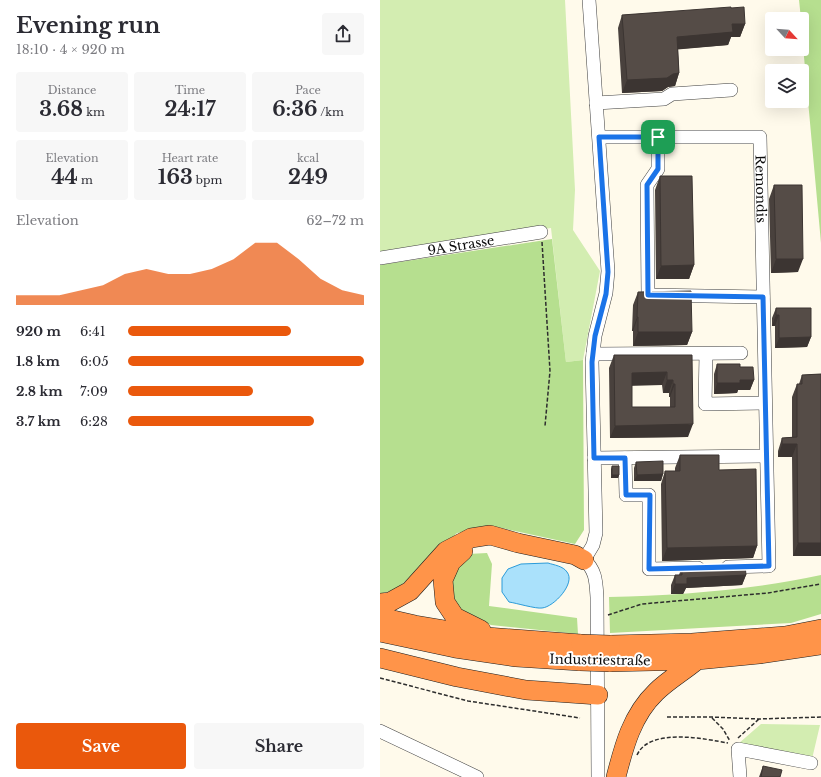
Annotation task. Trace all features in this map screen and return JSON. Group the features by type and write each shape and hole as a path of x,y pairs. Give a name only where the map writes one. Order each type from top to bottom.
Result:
{"highway":[{"path":"380,603 390,602 410,591 446,552 471,538 490,535 518,543 575,555 584,560"},
{"path":"498,638 455,617 445,602 443,580 451,562 458,554 470,546 491,543 518,543"},
{"name":"Industriestraße","path":"380,617 415,625 580,653"},
{"path":"799,633 821,622"},
{"name":"Industriestraße","path":"610,654 692,643 785,636 821,629"},
{"name":"Industriestraße","path":"380,632 455,648 516,657 580,653 697,660 759,654 821,645"},
{"path":"380,658 457,677 526,690 598,695"},
{"path":"616,777 631,730 641,711 656,692 697,660"}],"street":[{"path":"589,0 608,272 606,294 595,336 593,354 596,534 593,545 584,560 595,573 597,586 598,777"},
{"path":"596,103 664,100 672,94 731,90"},
{"name":"Remondis","path":"599,137 760,137 769,566 649,569 650,495 626,495 625,458"},
{"path":"658,137 658,169 647,185 648,295 763,297"},
{"name":"9A Strasse","path":"380,258 541,232"},
{"path":"593,354 741,353"},
{"path":"706,354 705,404 765,403"},
{"path":"594,458 766,456"},
{"path":"380,731 477,777"},
{"path":"740,777 735,747 811,763"}],"path":[{"path":"541,232 550,371 545,426"},
{"path":"598,616 605,616 642,604 768,593 821,584"},
{"path":"380,678 468,701 580,718"},
{"path":"667,717 759,719 821,717"},
{"path":"711,717 723,729 735,747"},
{"path":"735,747 759,719"},
{"path":"636,758 639,752 651,741 668,738 691,737 735,747"}],"green space":[{"path":"380,0 565,0 575,190 573,230 600,271 583,360 566,362 551,228 380,253"},
{"path":"799,0 821,0 821,243 809,108 809,64 805,64 804,56 809,56 809,12 800,12"},
{"path":"552,239 566,362 583,360 584,530 575,544 497,527 457,533 397,589 380,594 380,265"},
{"path":"487,553 492,564 489,606 577,618 578,634 491,625 464,615 451,594 455,570 468,554"},
{"path":"821,575 821,614 791,623 610,633 609,597 716,591"},
{"path":"761,724 820,725 812,759 738,744"}],"water":[{"path":"548,563 563,568 569,577 569,582 566,588 558,599 547,607 542,608 509,602 502,592 502,578 508,569 521,564"}],"building":[{"path":"744,7 745,24 732,24 733,32 677,37 679,73 673,74 667,78 627,80 622,15"},
{"path":"660,176 692,176 694,265 661,266"},
{"path":"774,185 802,185 803,259 776,259"},
{"path":"691,291 692,332 638,332 638,292"},
{"path":"776,308 811,308 811,337 779,338 779,315 776,315"},
{"path":"614,355 692,355 693,424 615,426","holes":["667,372 667,380 673,380 673,384 675,384 675,407 632,407 632,373"]},
{"path":"717,364 740,364 740,367 753,367 754,380 740,380 740,383 717,383"},
{"path":"821,374 821,543 798,543 797,444 782,444 782,438 797,437 797,384 802,384 802,375"},
{"path":"680,455 719,455 719,470 756,469 757,546 667,548 665,471 680,471"},
{"path":"663,461 663,474 637,475 636,462"},
{"path":"612,466 619,466 619,475 612,475"},
{"path":"745,565 746,575 687,578 687,584 675,584 675,575 682,575 682,566"},
{"path":"763,766 782,770 780,777 761,777"}],"route":[{"path":"599,137 658,137 658,169 647,185 648,295 763,297 769,566 649,569 650,495 626,495 625,458 594,458 592,362 595,336 606,294 608,272 599,137"}]}
